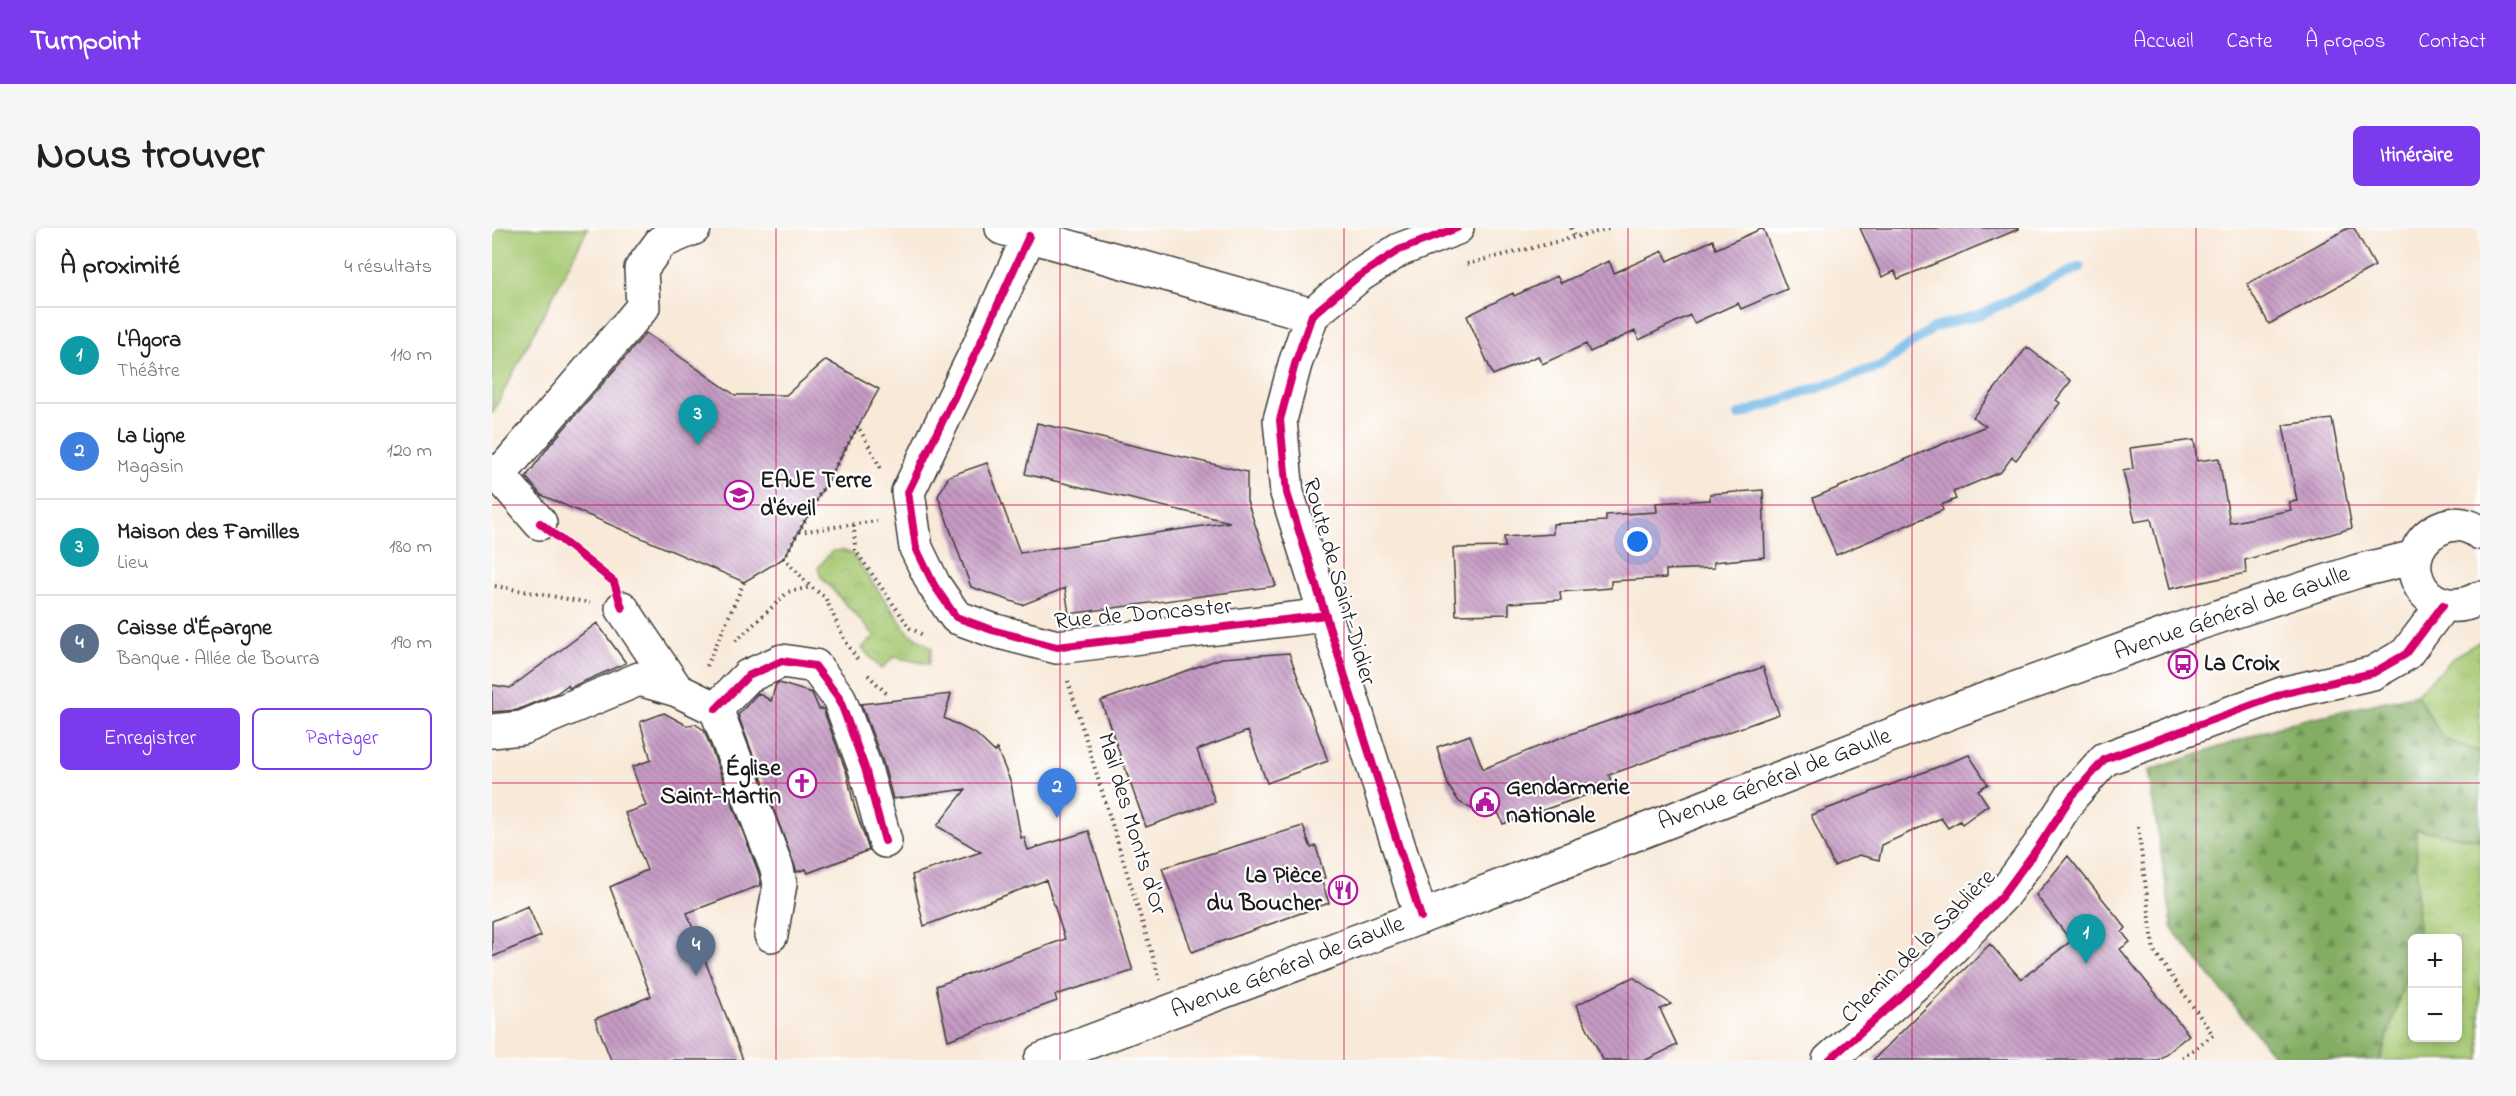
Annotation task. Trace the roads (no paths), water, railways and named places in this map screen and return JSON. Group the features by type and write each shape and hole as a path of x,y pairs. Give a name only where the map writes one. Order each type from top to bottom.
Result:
{"street":[{"path":"540,523 495,473 643,306 641,269 661,242 694,228"},
{"path":"1016,232 1312,315 1359,276 1399,250 1457,228"},
{"name":"Rue de Doncaster","path":"1016,232 981,342 908,492 915,548 934,585 956,617 992,630 1057,647 1326,615"},
{"name":"Route de Saint-Didier","path":"1312,315 1295,364 1280,420 1287,493 1421,917"},
{"path":"2478,529 2449,525 2433,531 2422,541 2415,557 2414,571 2422,589 2432,599 2443,605 2457,607 2480,598"},
{"name":"Avenue Général de Gaulle","path":"1041,1060 1421,917 1978,702 2175,631 2358,571 2415,557"},
{"name":"Chemin de la Sablière","path":"1829,1060 1931,970 2003,895 2042,843 2071,797 2105,759 2285,693 2373,673 2406,654 2443,605"},
{"path":"622,608 677,690"},
{"path":"716,709 748,676 782,661 815,666 840,698 865,768 885,841"},
{"path":"492,731 522,728 639,679 677,690 716,709 777,869 780,884 771,935"}],"waterway":[{"path":"1739,415 1881,366 1933,328 1981,314 2080,267"}],"place":[{"name":"Maison des Familles","path":"698,445"},
{"name":"EAJE Terre d'éveil","path":"739,495"},
{"name":"La Croix","path":"2183,664"},
{"name":"Église Saint-Martin","path":"802,783"},
{"name":"Gendarmerie nationale","path":"1485,802"},
{"name":"La Ligne","path":"1057,818"},
{"name":"La Pièce du Boucher","path":"1343,890"},
{"name":"L'Agora","path":"2086,964"},
{"name":"Caisse d'Épargne","path":"696,976"}]}
